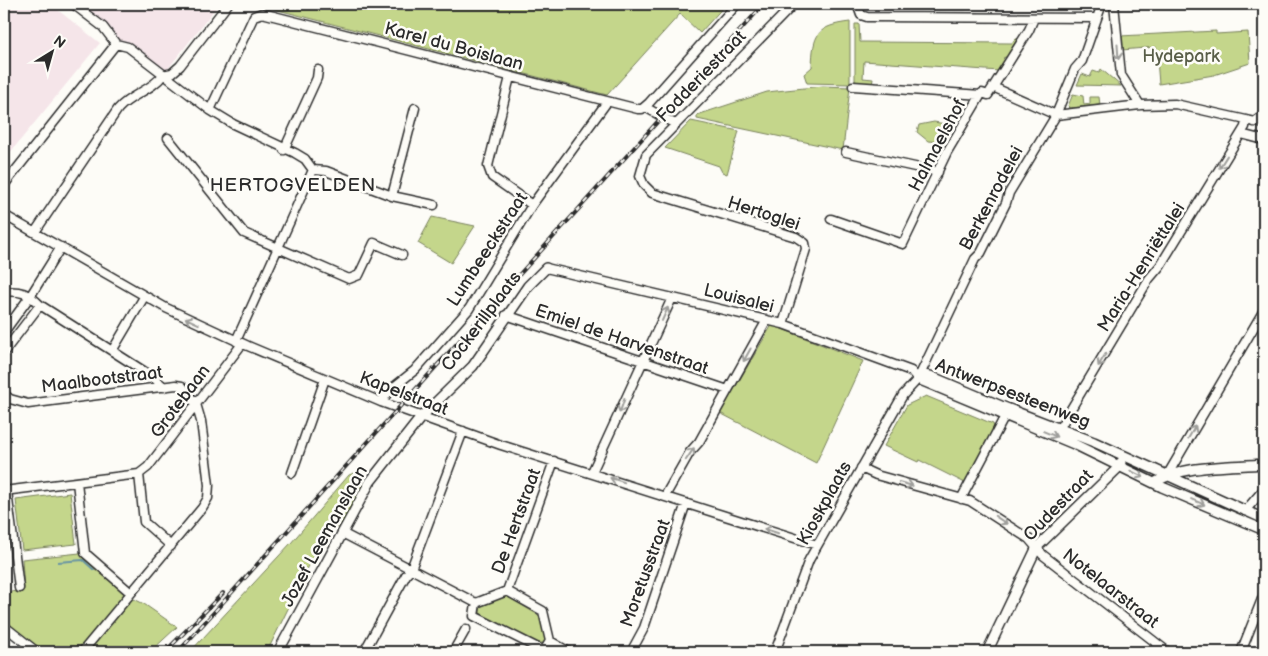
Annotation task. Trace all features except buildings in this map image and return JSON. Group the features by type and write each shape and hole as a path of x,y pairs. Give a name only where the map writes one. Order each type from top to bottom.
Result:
{"street":[{"path":"73,4 103,27 116,44 128,47 163,75 175,81 183,91 210,110 233,124 305,159 313,170 326,171 392,196 434,205"},
{"path":"35,232 118,109 125,101 156,84 163,75 172,73 180,66 228,4"},
{"path":"675,124 645,107 737,4"},
{"name":"Fodderiestraat","path":"640,176 646,155 794,4"},
{"path":"857,4 859,13 867,17 1097,18"},
{"name":"Berkenrodelei","path":"918,379 975,259 981,253 1006,203 1009,193 1056,115 1075,69 1082,61 1102,4"},
{"path":"1114,4 1121,75 1140,105"},
{"name":"Karel du Boislaan","path":"210,110 254,16 262,13 274,14 607,102 638,109 645,107"},
{"name":"Halmaelshof","path":"831,219 903,244 938,172 981,95 988,95 1029,30 1034,18"},
{"path":"4,186 116,44"},
{"path":"284,150 317,78 318,70"},
{"path":"510,77 488,166 492,177 532,205"},
{"path":"853,86 981,95"},
{"path":"993,87 1056,115 1140,105 1175,104 1264,124"},
{"name":"Lumbeeckstraat","path":"381,402 390,390 415,370 469,309 532,205 607,102"},
{"path":"392,196 415,108"},
{"path":"1250,121 1264,115"},
{"name":"Maria-Henriëttalei","path":"1059,429 1149,279 1160,266 1250,121"},
{"path":"1241,134 1264,140"},
{"path":"168,138 244,233 348,279 359,274 374,243 402,255"},
{"path":"846,152 938,172"},
{"name":"Grotebaan","path":"139,474 148,467 196,404 239,342 313,170"},
{"name":"Hertoglei","path":"640,176 644,185 652,193 803,241 806,249 783,324"},
{"name":"Kapelstraat","path":"4,214 144,297 239,342 381,402 554,461 817,545"},
{"path":"4,332 31,296 61,247"},
{"name":"Louisalei","path":"546,268 783,324 911,371 918,379"},
{"name":"Cockerillplaats","path":"422,416 473,366 506,315 528,286 546,268"},
{"path":"4,292 18,290 31,296 40,305 164,387"},
{"path":"112,351 144,297"},
{"path":"592,472 672,298"},
{"path":"4,352 40,305"},
{"path":"1154,483 1168,474 1174,466 1233,360 1264,310"},
{"name":"Emiel de Harvenstraat","path":"506,315 728,390"},
{"path":"665,496 767,320"},
{"name":"Antwerpsesteenweg","path":"1264,519 1125,455 930,376 922,375 918,379 1074,444 1154,483 1264,530"},
{"path":"292,473 326,379"},
{"name":"Kioskplaats","path":"775,652 806,568 817,545 903,395 918,379"},
{"name":"Maalbootstraat","path":"4,394 10,399 28,404 182,386 196,404"},
{"path":"82,652 171,546 208,498 208,476 202,422 196,404"},
{"name":"Jozef Leemanslaan","path":"278,652 370,482 422,416"},
{"path":"961,499 1005,416"},
{"path":"364,652 411,569 463,431"},
{"path":"1120,466 1125,455"},
{"name":"De Hertstraat","path":"507,591 554,461"},
{"path":"1168,474 1264,464"},
{"name":"Oudestraat","path":"987,652 1036,547 1120,466"},
{"path":"1174,466 1183,472"},
{"name":"Notelaarstraat","path":"860,468 876,475 977,504 1029,539 1043,555 1168,652"},
{"path":"1195,487 1200,470"},
{"path":"19,588 5,491 139,474 144,522 171,546"},
{"path":"77,482 85,553 131,593"},
{"path":"1245,511 1264,490"},
{"name":"Moretusstraat","path":"631,652 644,628 686,503"},
{"path":"342,533 476,603 507,591 543,611 550,642 544,652 474,616 476,603"},
{"path":"1241,652 1264,594"},
{"path":"4,626 37,652"},
{"path":"454,652 466,629"},
{"path":"550,642 569,652"}],"shaded area":[{"path":"4,4 50,4 100,43 4,160"},
{"path":"73,4 219,4 163,75"}],"green space":[{"path":"255,4 726,4 700,33 680,14 607,95"},
{"path":"850,22 850,84 807,83 804,74 812,67 814,47 819,34 830,26"},
{"path":"855,24 859,24 860,42 1012,43 1015,39 1018,39 1008,56 1003,58 1005,60 999,71 864,61 863,78 873,79 872,85 855,84"},
{"name":"Hydepark","path":"1216,31 1216,34 1248,32 1250,63 1214,75 1159,84 1156,47 1122,50 1120,36"},
{"path":"1101,69 1121,86 1077,85 1082,74 1090,77 1093,71 1099,73"},
{"path":"823,86 850,87 843,150 697,119 697,115 767,92"},
{"path":"1073,94 1083,96 1084,105 1090,104 1090,97 1099,97 1100,105 1070,108 1068,106"},
{"path":"691,121 739,131 727,174 722,172 719,166 665,148"},
{"path":"934,122 951,125 942,142 928,141 917,132 919,125"},
{"path":"432,217 475,226 451,263 418,243"},
{"path":"772,325 863,361 816,463 720,413"},
{"path":"926,396 993,424 994,428 965,483 919,460 918,462 884,446 907,405"},
{"path":"354,473 362,478 363,485 343,521 319,545 267,652 190,652 291,543 349,475"},
{"path":"70,493 76,544 22,550 16,500"},
{"path":"80,553 126,595 144,604 177,627 150,652 41,652 4,623 4,593 24,590 22,559"},
{"path":"504,595 542,617 546,640 543,643 533,643 480,613 481,604"}],"waterway":[{"path":"843,219 850,222"},
{"path":"58,562 83,560 94,570"}],"railway":[{"path":"178,652 764,4"},
{"path":"165,652 223,593"}],"district":[{"name":"HERTOGVELDEN","path":"293,184"}]}
